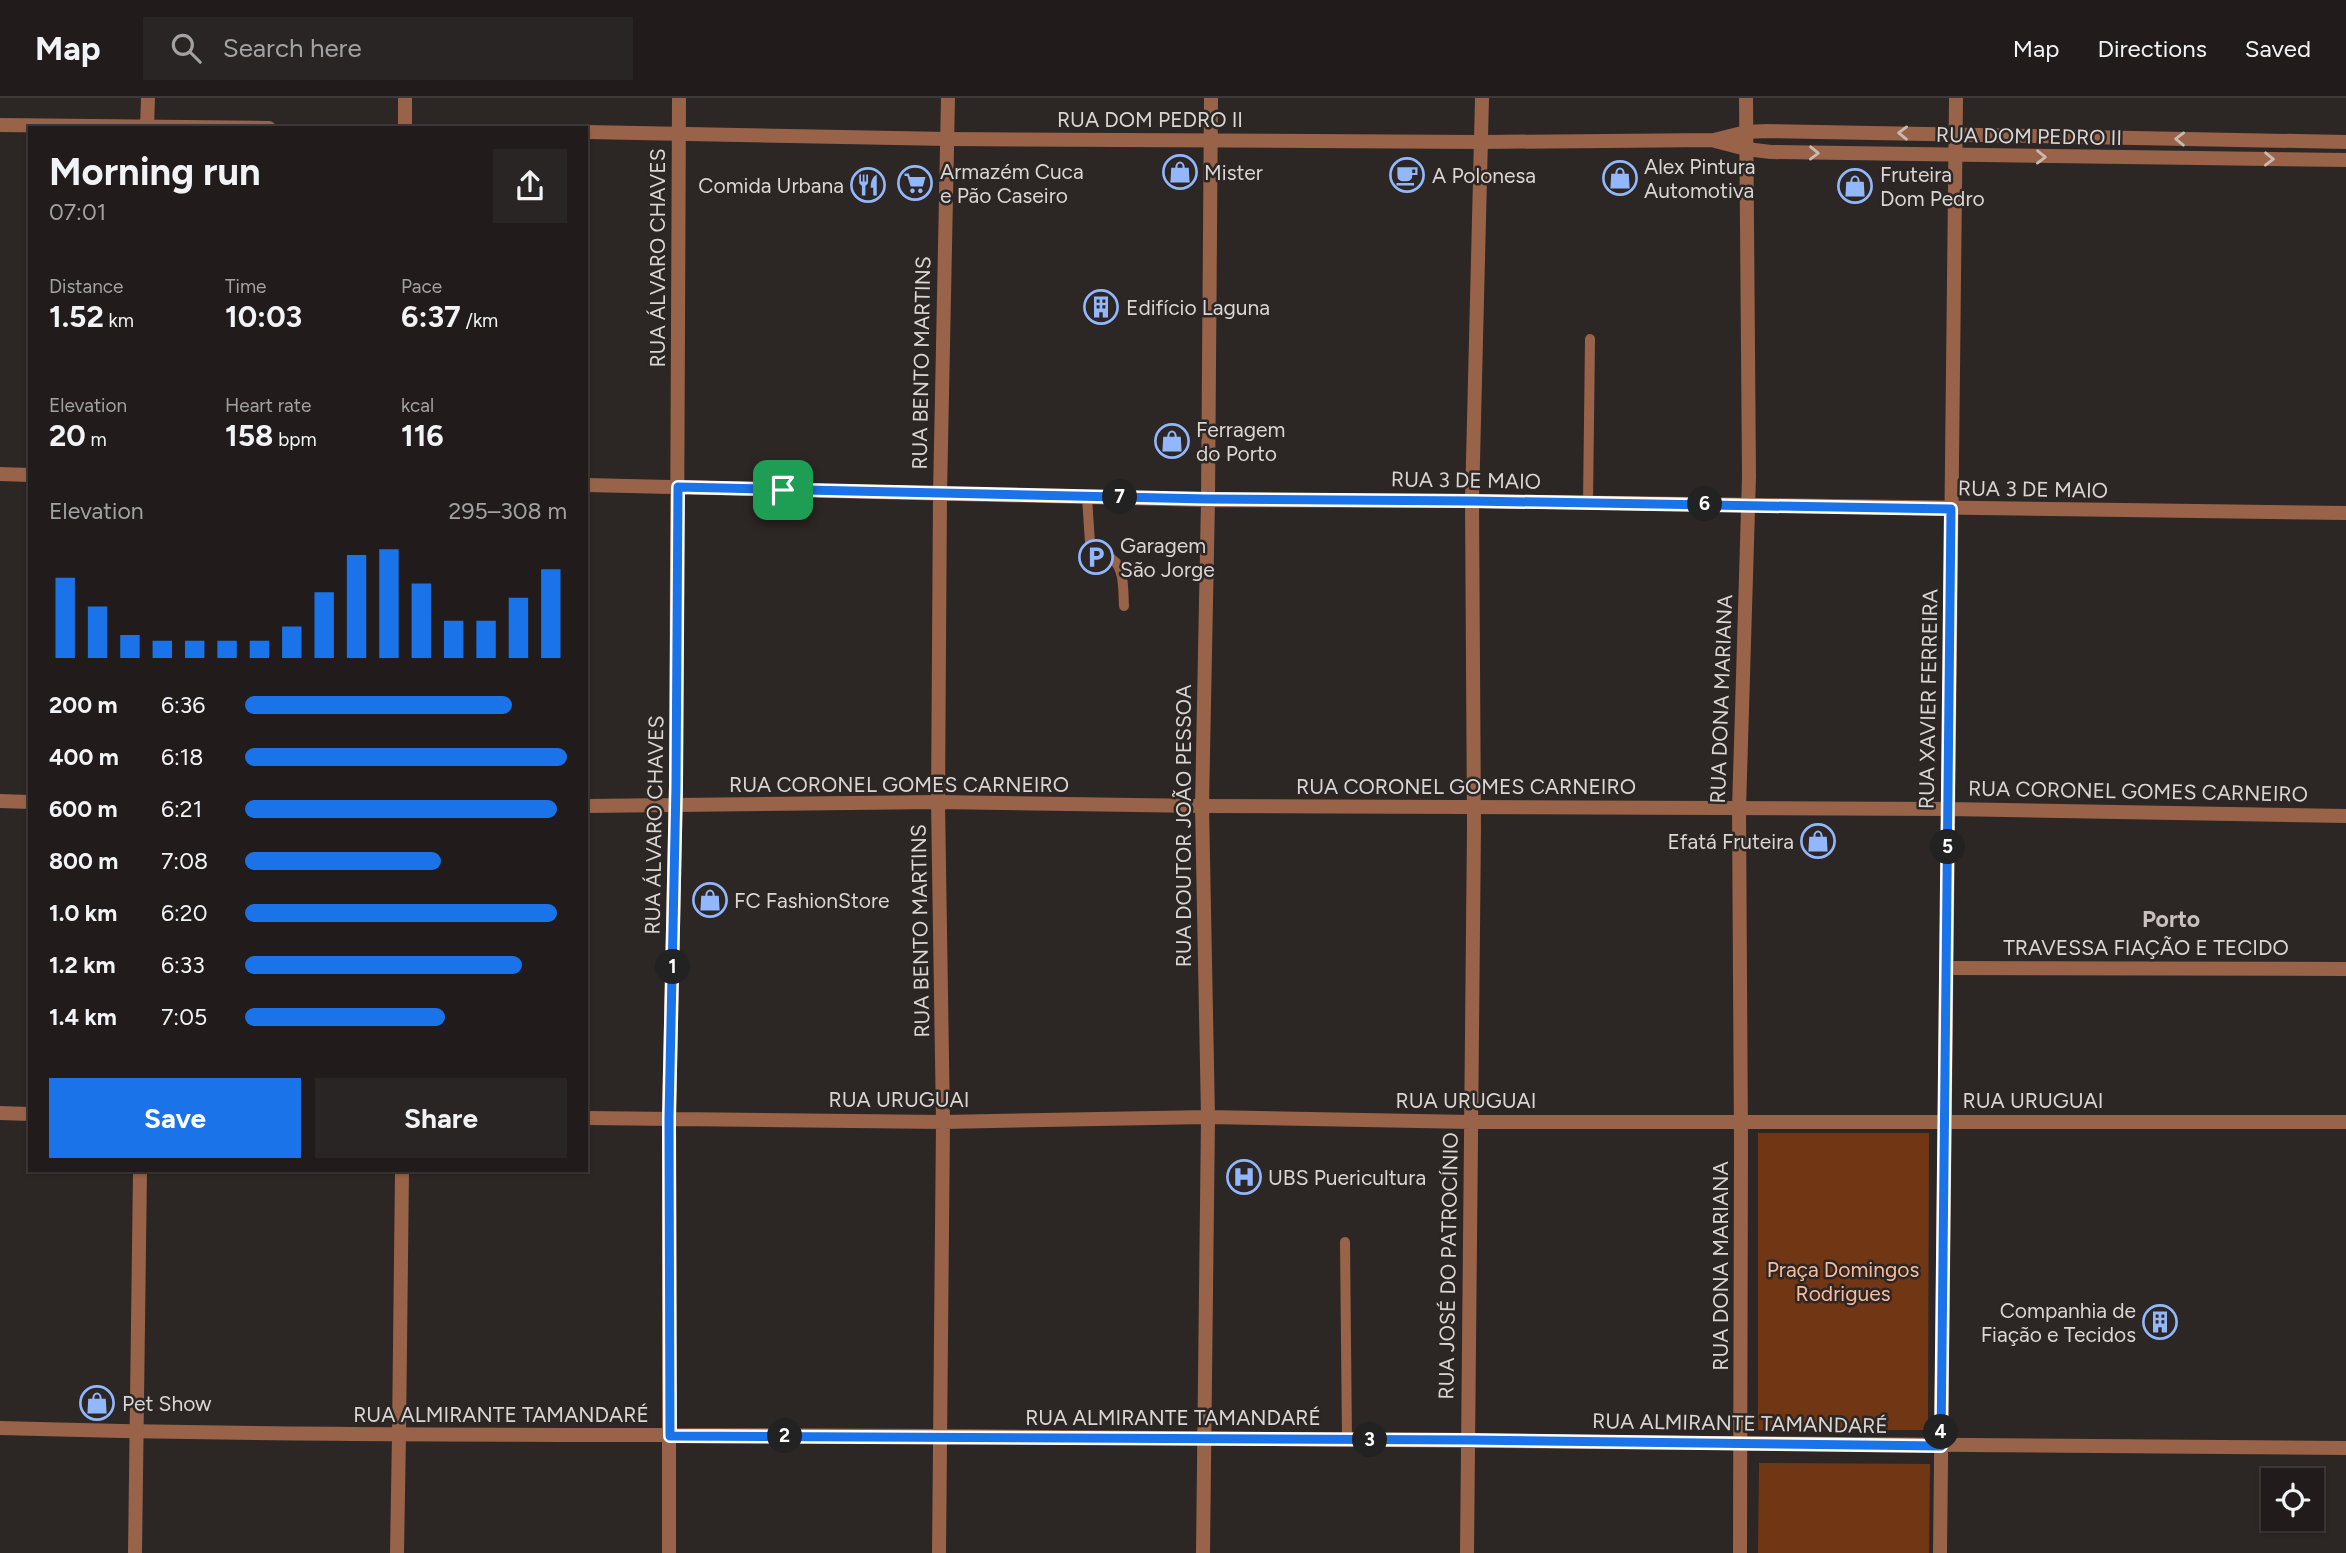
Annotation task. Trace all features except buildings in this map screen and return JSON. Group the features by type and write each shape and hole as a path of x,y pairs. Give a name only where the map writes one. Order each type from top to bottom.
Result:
{"street":[{"path":"147,126 148,98"},
{"path":"405,98 405,126"},
{"name":"RUA ÁLVARO CHAVES","path":"669,1553 669,1118 676,806 679,98"},
{"name":"RUA BENTO MARTINS","path":"939,1553 943,1122 938,802 940,494 948,98"},
{"name":"RUA DOUTOR JOÃO PESSOA","path":"1203,1553 1208,1117 1202,806 1211,98"},
{"name":"RUA JOSÉ DO PATROCÍNIO","path":"1467,1553 1474,807 1472,501 1482,98"},
{"name":"RUA DONA MARIANA","path":"1740,1553 1739,808 1748,505 1746,98"},
{"name":"RUA XAVIER FERREIRA","path":"1940,1553 1956,98"},
{"path":"0,125 74,126"},
{"name":"RUA DOM PEDRO II","path":"588,132 948,139 1481,142 1714,140 1746,132 2346,142"},
{"name":"RUA DOM PEDRO II","path":"1714,140 1746,149 1771,152 2346,160"},
{"path":"0,474 28,475"},
{"name":"RUA 3 DE MAIO","path":"588,485 1208,499 2346,513"},
{"path":"0,801 28,802"},
{"name":"RUA CORONEL GOMES CARNEIRO","path":"588,806 938,802 1202,806 1948,809 2346,816"},
{"name":"TRAVESSA FIAÇÃO E TECIDO","path":"1947,968 2346,968"},
{"path":"0,1113 28,1114"},
{"name":"RUA URUGUAI","path":"588,1118 943,1122 1208,1117 1471,1122 2346,1122"},
{"path":"135,1553 140,1172"},
{"path":"397,1553 402,1172"},
{"name":"RUA ALMIRANTE TAMANDARÉ","path":"0,1428 135,1432 2346,1448"}],"lane":[{"path":"1588,502 1590,339"},
{"path":"1087,497 1090,543 1094,549 1120,566 1124,607"},
{"path":"1345,1242 1347,1440"}],"green space":[{"name":"Praça Domingos Rodrigues","path":"1758,1133 1929,1133 1928,1430 1758,1430"},
{"path":"1759,1463 1930,1464 1929,1553 1758,1553"}],"place":[{"name":"Mister","path":"1180,172"},
{"name":"A Polonesa","path":"1407,175"},
{"name":"Alex Pintura Automotiva","path":"1620,178"},
{"name":"Armazém Cuca e Pão Caseiro","path":"915,183"},
{"name":"Comida Urbana","path":"868,185"},
{"name":"Fruteira Dom Pedro","path":"1855,186"},
{"name":"Edifício Laguna","path":"1101,307"},
{"name":"Ferragem do Porto","path":"1172,441"},
{"name":"Garagem São Jorge","path":"1096,557"},
{"name":"Efatá Fruteira","path":"1818,841"},
{"name":"FC FashionStore","path":"710,900"},
{"name":"UBS Puericultura","path":"1244,1177"},
{"name":"Companhia de Fiação e Tecidos","path":"2160,1322"},
{"name":"Pet Show","path":"97,1403"}],"district":[{"name":"Porto","path":"2171,919"}],"route":[{"path":"678,487 783,490 1951,509 1941,1446 1468,1440 670,1436 669,1118 676,786 678,487"}]}
